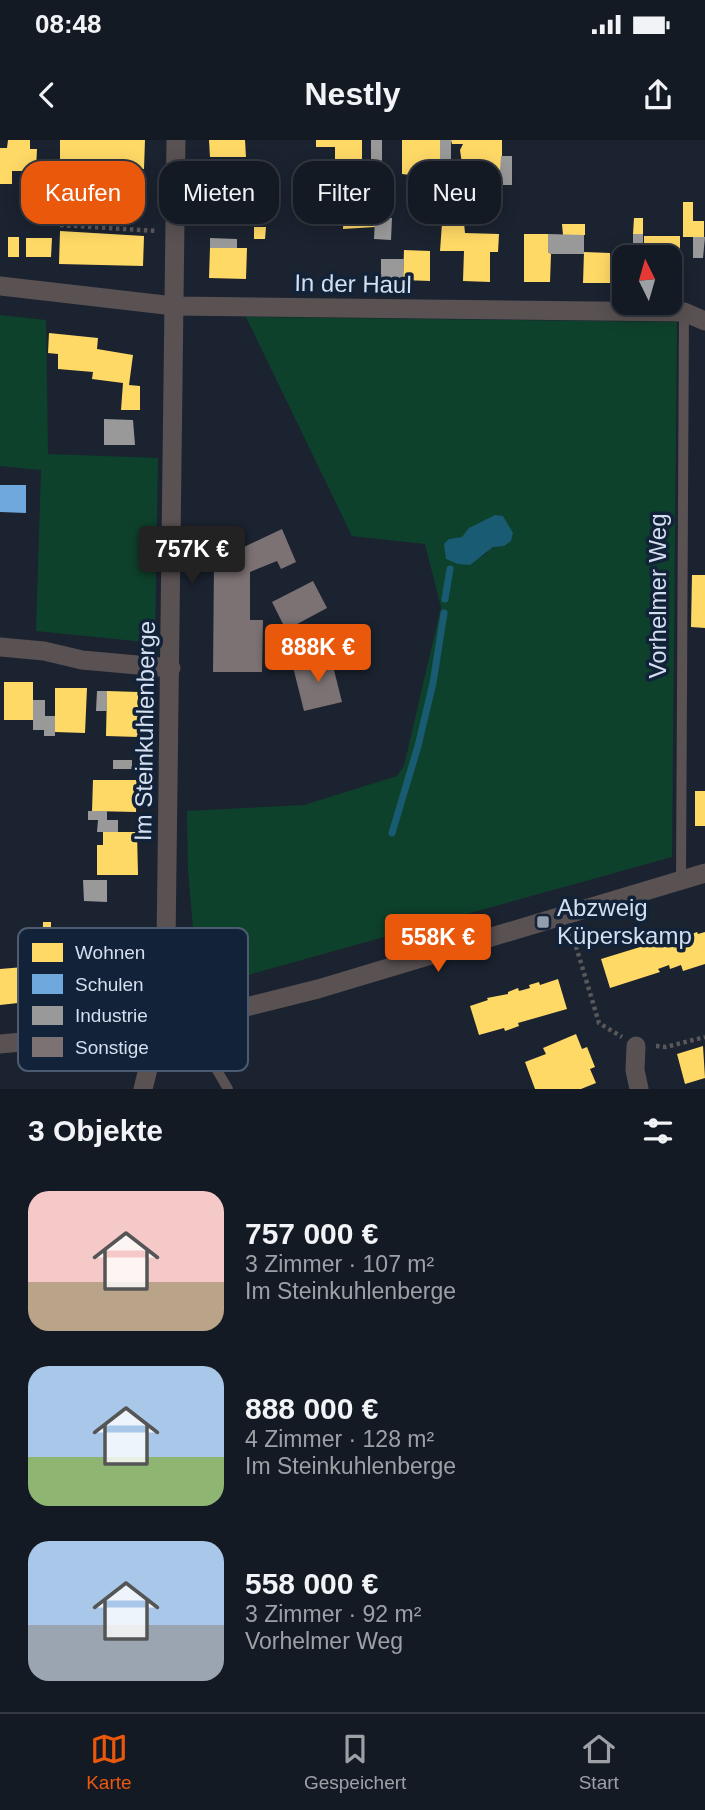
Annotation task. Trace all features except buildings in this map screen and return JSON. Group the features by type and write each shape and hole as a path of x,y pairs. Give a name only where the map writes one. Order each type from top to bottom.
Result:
{"street":[{"name":"Im Steinkuhlenberge","path":"166,928 176,140"},
{"name":"In der Haul","path":"0,286 174,306 684,312 705,321"},
{"path":"0,647 44,651 82,660 171,668"},
{"path":"248,1006 318,989 705,873"},
{"path":"0,1044 18,1042"},
{"path":"636,1046 635,1070 639,1089"},
{"name":"Im Steinkuhlenberge","path":"144,1089 148,1071"}],"lane":[{"name":"Vorhelmer Weg","path":"681,881 684,312"},
{"path":"217,1071 228,1089"}],"path":[{"path":"60,225 175,232"},
{"path":"567,916 599,1023 636,1046 666,1047 705,1037"}],"green space":[{"path":"0,315 46,320 48,454 158,458 155,643 36,631 41,470 0,466"},
{"path":"246,317 677,322 672,857 248,975 248,928 193,928 187,811 304,805 397,776 404,766 441,607 425,544 352,536","holes":["467,533 513,533 511,537 475,560 456,562 446,559 449,539 462,537"]}],"water":[{"path":"495,515 503,516 513,533 511,541 504,546 493,547 470,565 446,559 444,544 449,539 462,537 469,528"}],"waterway":[{"path":"445,599 450,569"},
{"path":"392,833 418,746 433,683 444,613"}],"place":[{"name":"Abzweig Küperskamp","path":"543,922"}]}
